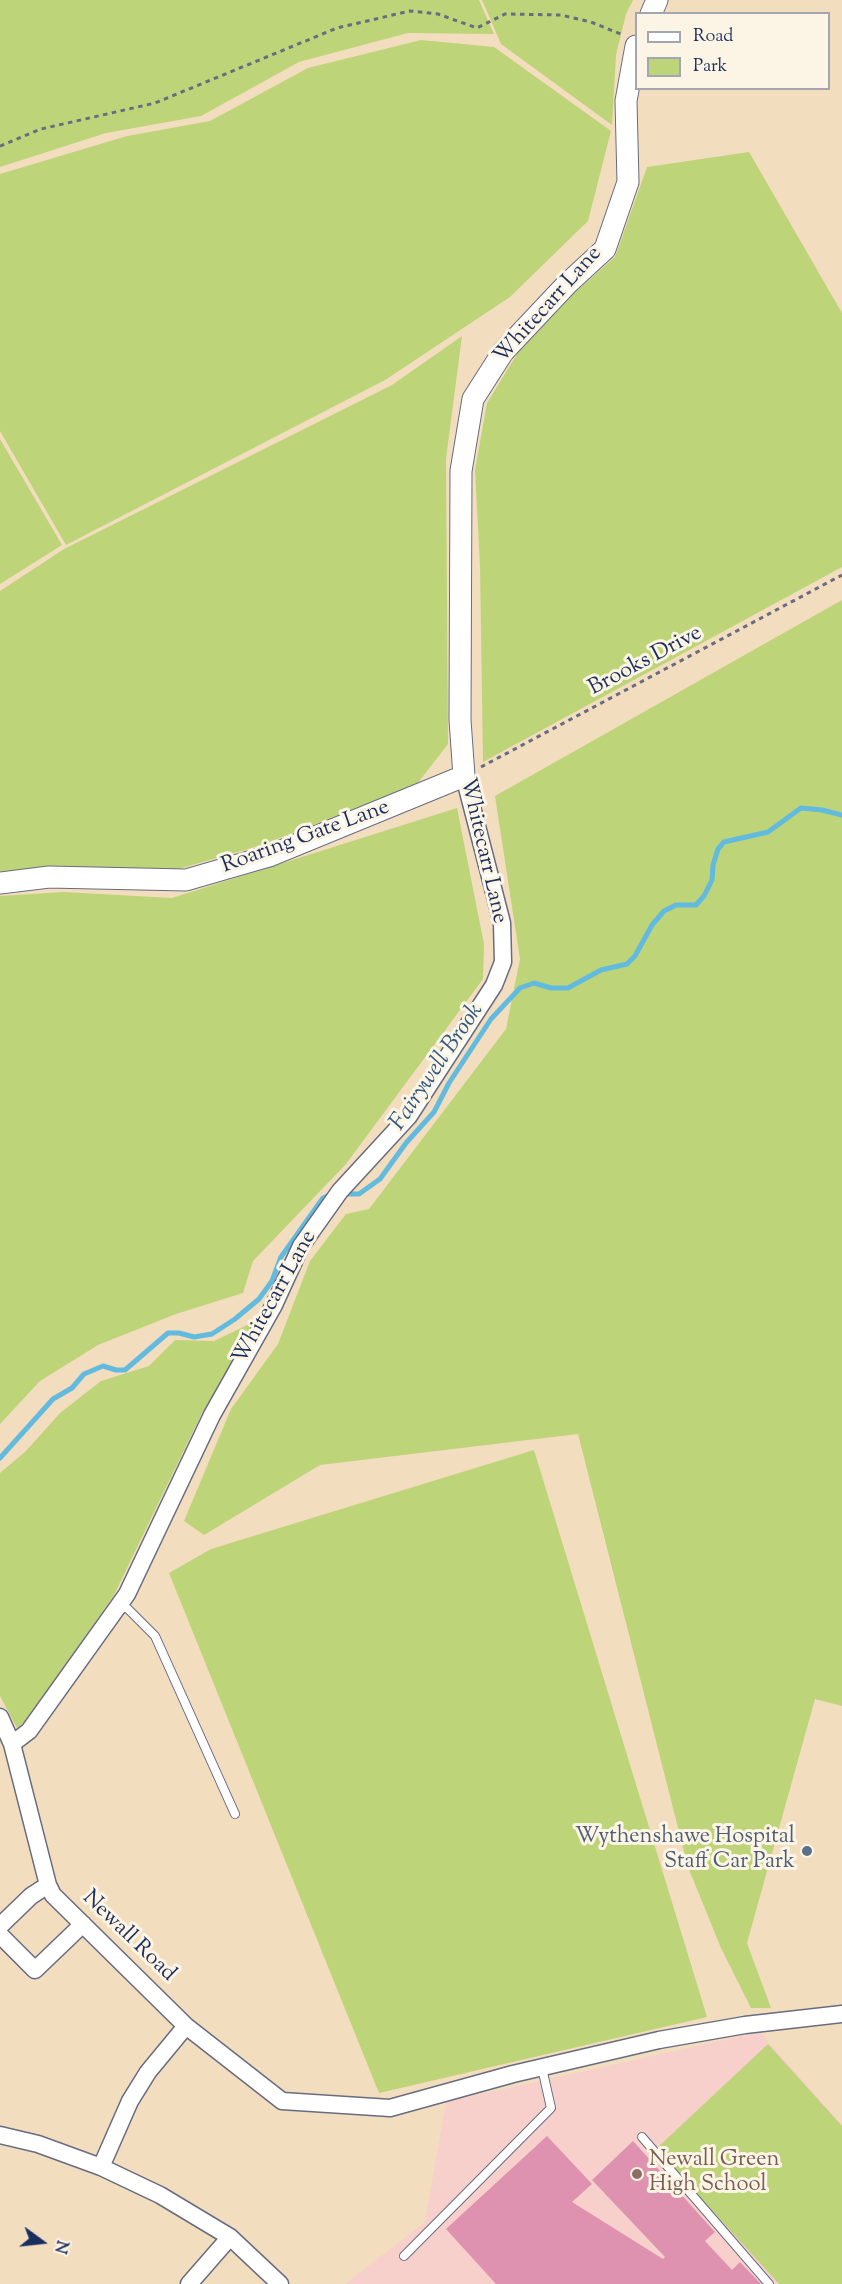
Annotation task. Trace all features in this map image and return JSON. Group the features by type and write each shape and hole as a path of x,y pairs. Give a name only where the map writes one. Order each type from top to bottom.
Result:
{"street":[{"name":"Whitecarr Lane","path":"12,1744 29,1731 127,1594 212,1415 274,1305 301,1246 340,1191 409,1116 494,985 503,962 502,923 464,776 460,720 461,471 473,399 503,352 567,284 605,249 628,182 626,101 632,41"},
{"name":"Roaring Gate Lane","path":"0,883 49,877 186,880 269,856 464,776"},
{"name":"Newall Road","path":"0,1717 12,1744 48,1885 53,1895 186,2026 282,2101 390,2108 659,2040 842,2014"},
{"path":"0,1926 31,1896 48,1885"},
{"path":"0,1935 35,1970 83,1924"},
{"path":"101,2167 130,2101 148,2072 186,2026"},
{"path":"0,2135 38,2144 101,2167 160,2195 230,2237 280,2284"},
{"path":"189,2284 230,2237"}],"lane":[{"path":"118,1605 128,1609 155,1636 236,1814"},
{"path":"404,2256 551,2108 542,2068"},
{"path":"642,2138 769,2284"}],"path":[{"path":"0,146 41,129 155,103 337,28 410,11 438,14 477,28 505,14 561,15 591,22 632,41"},
{"name":"Brooks Drive","path":"464,776 842,575"}],"shaded area":[{"name":"Newall Green High School","path":"760,2032 842,2125 842,2284 345,2284 425,2222 446,2102"}],"green space":[{"path":"0,0 479,0 494,34 408,33 299,62 201,116 106,133 0,167"},
{"path":"482,0 633,0 626,14 616,55 612,125 501,44"},
{"path":"421,40 494,47 611,131 588,221 510,297 385,380 66,545 0,431 0,174 127,136 210,121 308,68"},
{"path":"749,152 842,313 842,567 483,762 480,566 475,470 487,403 531,331 615,257 647,167"},
{"path":"462,336 446,459 448,744 417,784 262,845 175,870 46,868 0,872 0,591 64,549 392,385"},
{"path":"0,439 62,545 0,584"},
{"path":"842,600 842,1706 815,1699 747,1943 771,2008 751,2008 721,1948 688,1867 578,1434 320,1465 204,1535 184,1521 231,1409 278,1344 310,1261 346,1214 369,1209 506,1029 520,959 495,796"},
{"path":"457,808 484,944 483,979 346,1164 253,1261 243,1293 176,1314 98,1345 40,1381 0,1424 0,896 64,892 172,898"},
{"path":"262,1318 202,1413 114,1595 27,1720 17,1728 0,1696 0,1473 26,1451 60,1413 101,1381 149,1366 175,1340 214,1341"},
{"path":"534,1450 707,2017 379,2093 169,1573 211,1549"},
{"path":"768,2044 842,2126 842,2284 779,2284 656,2149"}],"building":[{"name":"Newall Green High School","path":"547,2136 592,2184 572,2202 663,2259 665,2257 592,2180 633,2141 715,2232 705,2241 732,2270 740,2262 761,2284 496,2284 446,2229"}],"waterway":[{"name":"Fairywell Brook","path":"342,1194 359,1194 380,1179 406,1143 434,1112 449,1083 491,1019 520,988 534,983 551,988 568,988 601,970 627,964 635,956 652,925 664,911 676,905 696,905 704,896 712,880 713,865 718,849 724,842 768,832 801,808 842,815"},
{"name":"Fairywell Brook","path":"0,1458 53,1399 72,1388 84,1374 103,1366 125,1370 168,1333 194,1337 212,1334 235,1319 259,1299 272,1281 281,1257 323,1198 332,1194"}],"place":[{"name":"Wythenshawe Hospital Staff Car Park","path":"807,1851"},
{"name":"Newall Green High School","path":"637,2174"}]}
